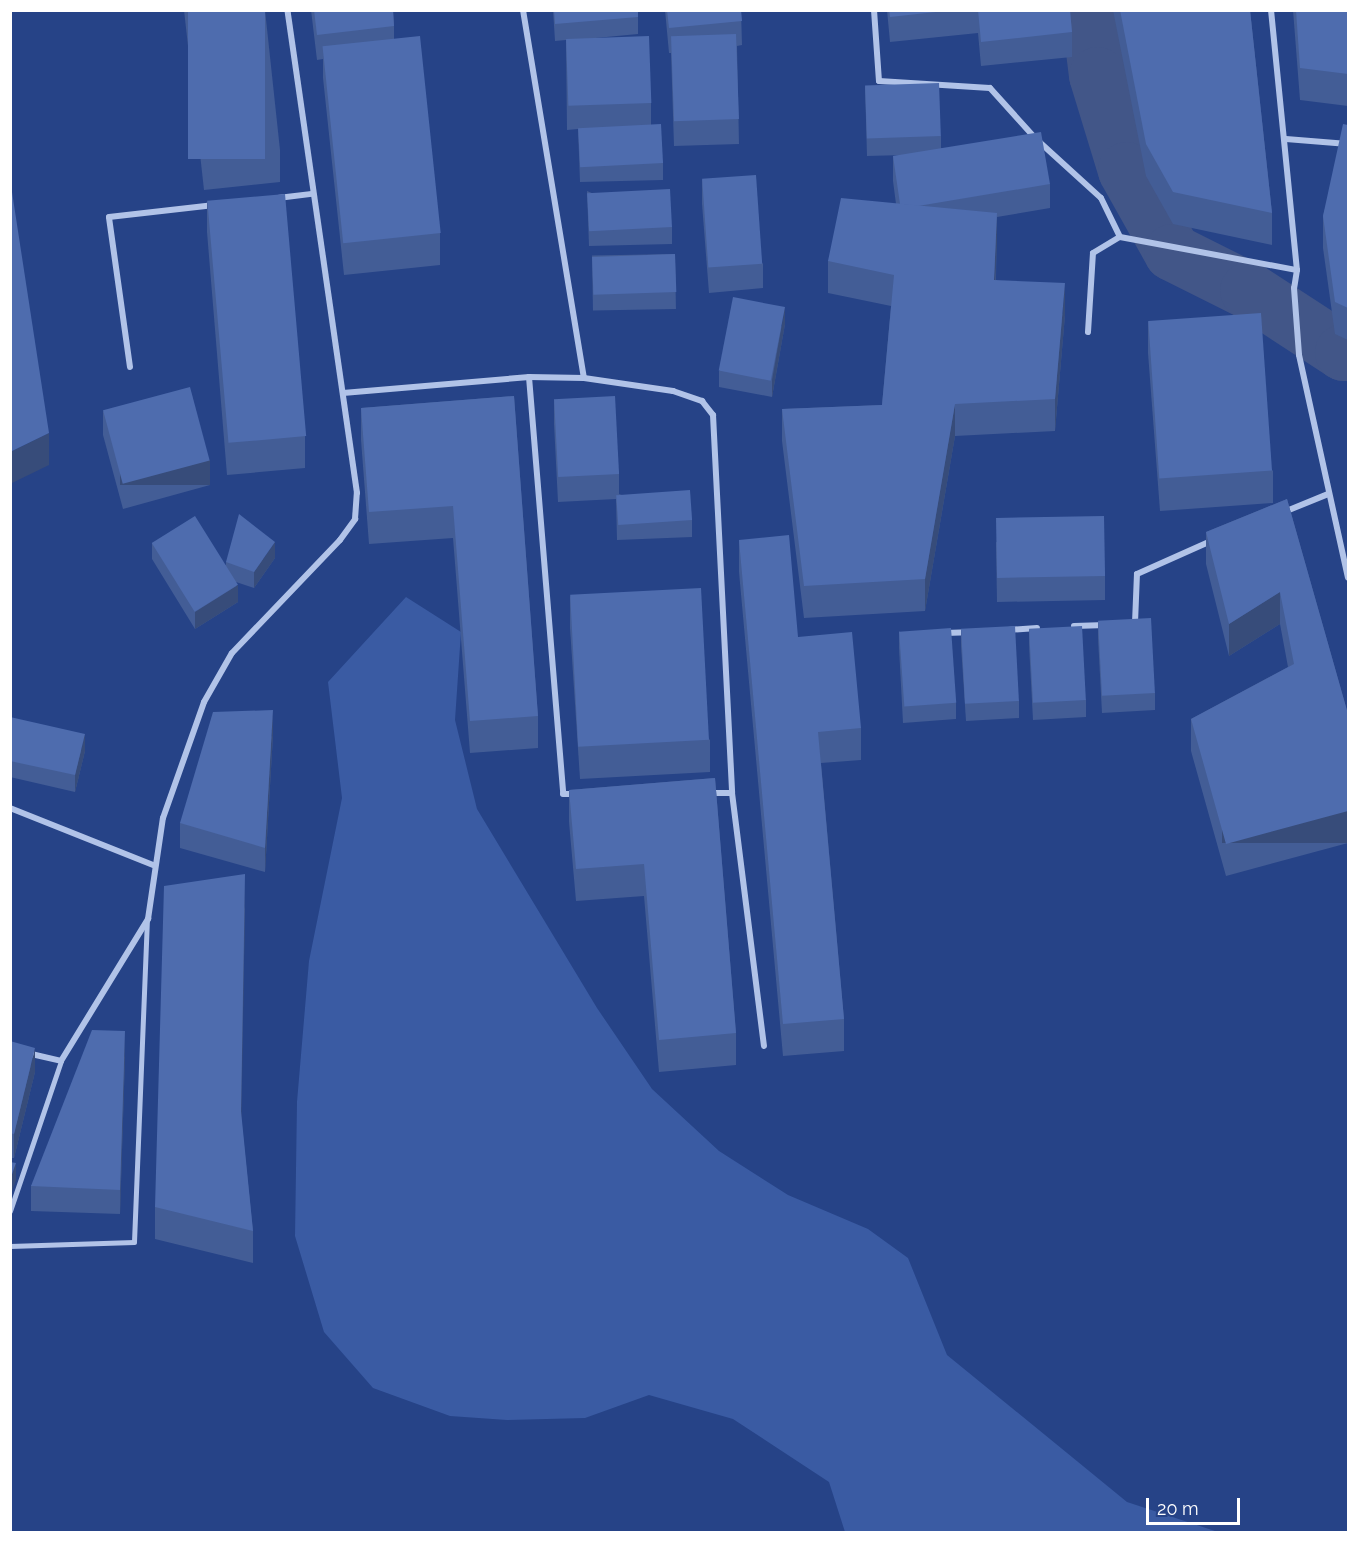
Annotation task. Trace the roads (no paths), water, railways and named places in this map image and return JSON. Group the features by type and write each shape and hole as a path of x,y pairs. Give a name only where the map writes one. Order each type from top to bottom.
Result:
{"street":[{"path":"21,1051 61,1061 147,919 153,865 176,776 204,702 232,653 340,540 355,519 357,493 286,10"},
{"path":"522,10 584,378"},
{"path":"874,10 879,81 990,88 1035,138 1101,198 1120,237"},
{"path":"1271,10 1286,139 1297,270 1293,288 1299,355 1348,578"},
{"path":"1286,139 1348,144"},
{"path":"267,199 312,194"},
{"path":"130,367 109,217 222,204"},
{"path":"1088,332 1093,253 1120,237 1297,270"},
{"path":"343,393 529,377 584,378 673,391 702,401 713,415 732,793 764,1046"},
{"path":"529,377 563,794 585,794"},
{"path":"1275,515 1328,494"},
{"path":"1123,624 1135,623 1137,574 1223,537"},
{"path":"1066,627 1112,624"},
{"path":"997,630 1043,628"},
{"path":"940,633 974,631"},
{"path":"698,793 732,793"},
{"path":"10,808 153,865"}],"lane":[{"path":"10,1246 134,1242 147,919"},
{"path":"10,1211 61,1061"}],"waterway":[{"path":"1089,10 1097,75 1126,170 1172,252 1248,290 1343,352 1348,352"}]}
